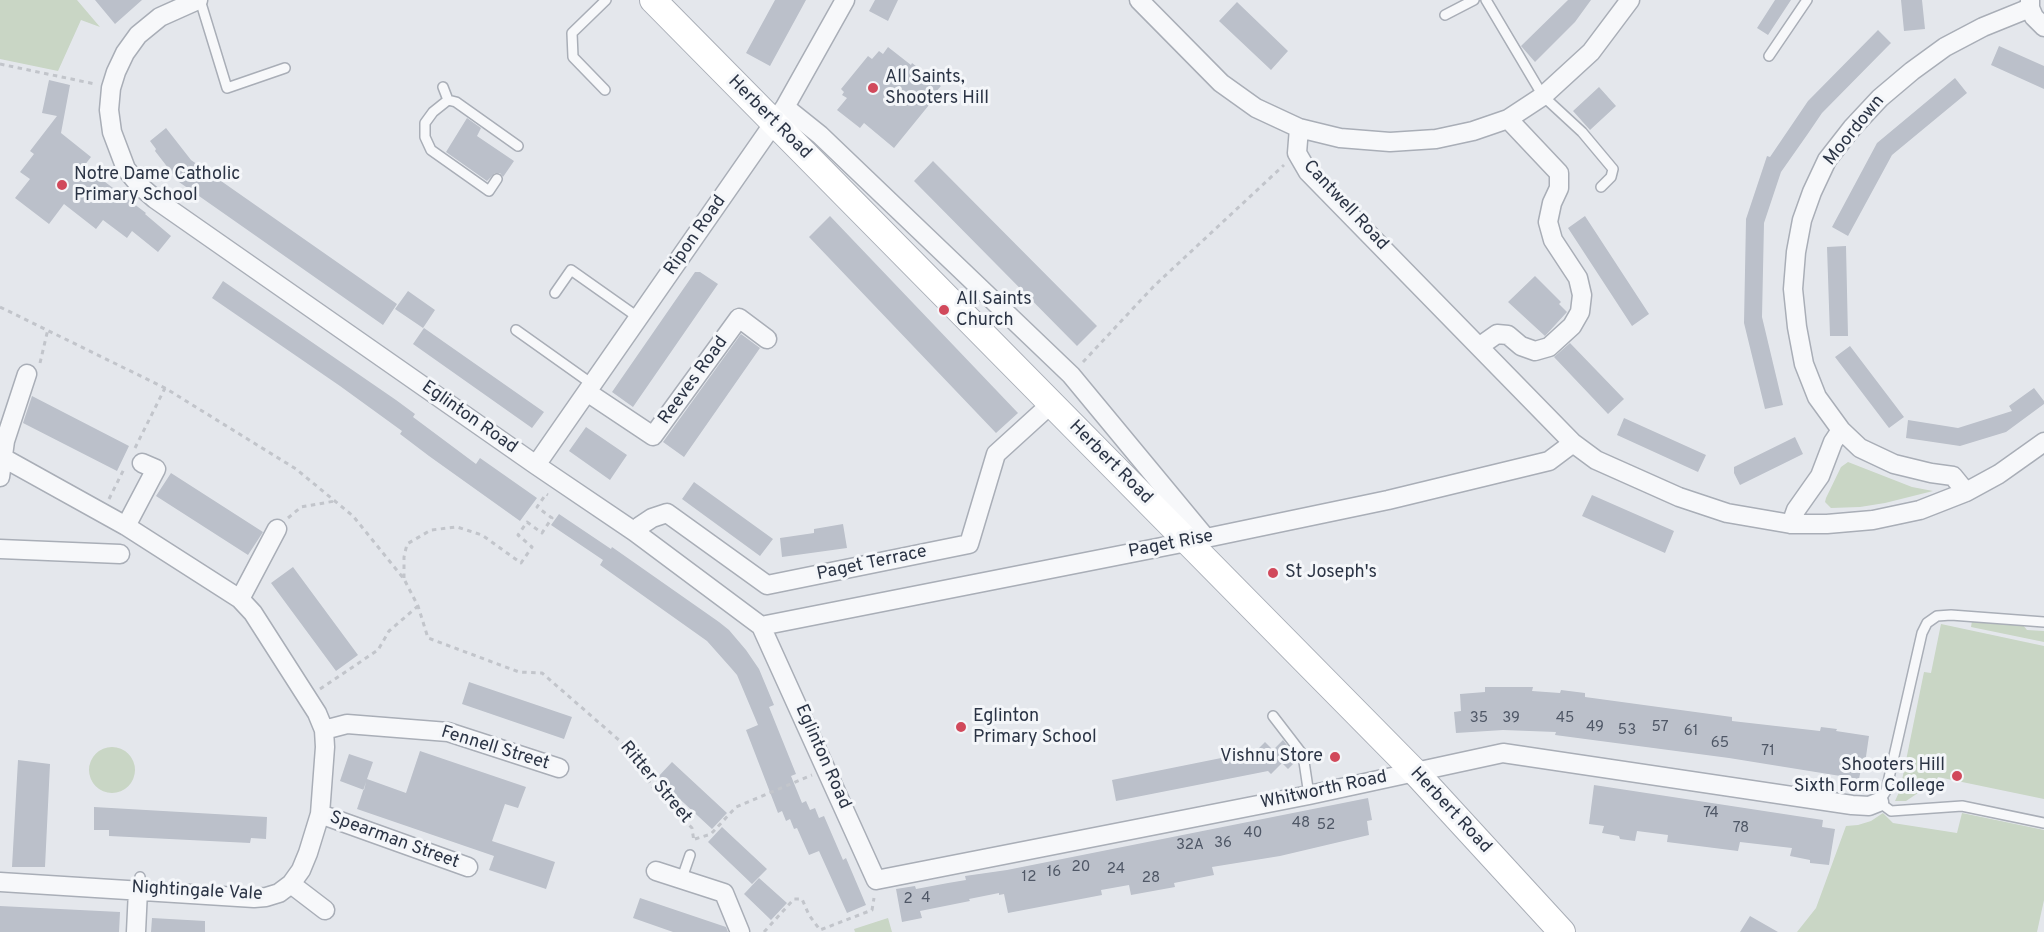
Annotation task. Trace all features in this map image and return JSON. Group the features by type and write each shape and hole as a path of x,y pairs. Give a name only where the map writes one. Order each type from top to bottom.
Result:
{"street":[{"name":"Eglinton Road","path":"199,0 160,17 138,35 125,53 116,72 111,88 109,110 112,132 126,169 155,200 635,532 761,626 876,880"},
{"name":"Herbert Road","path":"653,0 780,115 1051,404 1197,540 1562,932"},
{"name":"Ripon Road","path":"536,465 780,115 845,0"},
{"path":"1139,0 1221,83 1256,108 1299,128 1340,138 1390,142 1436,139 1473,131 1509,119 1543,96 1591,52 1630,0"},
{"path":"2030,4 2034,17 2044,27"},
{"name":"Moordown","path":"1966,492 1953,476 1894,464 1860,448 1841,430 1817,397 1804,364 1797,327 1793,289 1796,252 1802,220 1827,160 1880,98 1945,47 2030,4"},
{"name":"Herbert Road","path":"780,115 829,144 1071,375 1197,540"},
{"path":"1480,346 1497,334 1508,335 1521,346 1535,351 1549,347 1572,326 1580,312 1582,295 1578,278 1553,240 1548,222 1552,203 1560,188 1559,173 1509,119"},
{"name":"Cantwell Road","path":"1299,128 1297,153 1308,172 1574,443 1596,460 1679,496 1727,513 1791,524 1873,520 1920,510 1966,492 1999,474 2044,442"},
{"name":"Reeves Road","path":"589,388 653,436 740,318 767,339"},
{"path":"0,477 5,441 27,374"},
{"name":"Paget Terrace","path":"635,532 639,526 652,518 667,513 767,585 969,544 996,454 1051,404"},
{"path":"1791,524 1796,510 1821,476 1833,442 1841,430"},
{"name":"Paget Rise","path":"761,626 1388,500 1549,461 1574,443"},
{"path":"1,457 126,526 240,599 253,614 308,696 324,730 325,747 320,814 301,870 291,884 325,910"},
{"path":"126,526 156,469 142,463"},
{"path":"240,599 277,529"},
{"path":"0,549 120,554"},
{"name":"Fennell Street","path":"324,730 347,724 448,732 559,768"},
{"name":"Whitworth Road","path":"876,880 1309,795 1503,753 1852,805 1869,806 1879,802"},
{"name":"Spearman Street","path":"320,814 468,867"},
{"path":"656,871 724,893 740,932"},
{"name":"Nightingale Vale","path":"0,882 139,883 254,898 279,893 291,884"},
{"path":"136,932 139,883"}],"lane":[{"path":"199,0 227,88 285,68"},
{"path":"605,90 573,57 572,33 606,0"},
{"path":"1445,15 1474,0"},
{"path":"1486,0 1543,96 1582,132 1613,169 1611,177 1601,187"},
{"path":"1769,56 1807,0"},
{"path":"443,87 448,100"},
{"path":"448,100 456,102 518,146"},
{"path":"448,100 433,112 425,123 425,137 431,150 489,191 497,179"},
{"path":"555,293 571,270 639,318"},
{"path":"516,330 589,388"},
{"path":"2044,622 1951,615 1937,616 1927,624 1922,633 1886,791 1879,802 1891,811 1962,806 2044,823"},
{"path":"1273,716 1303,755 1309,795"},
{"path":"682,878 690,855"}],"path":[{"path":"0,64 96,84"},
{"path":"1071,375 1154,286 1297,153"},
{"path":"0,307 165,388 296,469 353,516 405,579 418,606 389,631 378,650 308,696"},
{"path":"27,374 37,377 48,329"},
{"path":"405,579 404,557 407,544 431,530 458,527 482,535 520,563 532,547 518,535 527,522 542,533 552,518 537,507 546,494 554,499"},
{"path":"277,529 301,507 335,501"},
{"name":"Ritter Street","path":"418,606 428,638 519,672 542,673 635,754 640,768 651,785 692,828 695,839 690,855"},
{"path":"695,839 711,834 735,807 827,769"},
{"path":"764,932 794,899 802,899 809,915 821,931 872,910 876,880"}],"green space":[{"path":"0,0 77,0 100,27 81,20 58,71 0,59"},
{"path":"1848,462 1912,487 1933,491 1885,503 1831,508 1825,502 1826,498 1841,467"},
{"path":"1972,621 2022,624 2027,630 2044,631 2044,642 1971,627"},
{"path":"1941,624 2044,646 2044,799 1938,777 1936,781 1906,801 1895,801 1900,790 1924,672 1931,673"},
{"path":"112,747 121,748 128,754 134,761 134,779 128,786 121,792 112,793 103,792 96,786 90,779 89,770 90,761 96,754 103,748"},
{"path":"1883,813 1893,823 1957,833 1962,813 2044,830 2044,900 2037,932 1797,932 1816,908 1846,826 1871,821"},
{"path":"888,918 892,932 855,932 854,929"}],"building":[{"path":"95,0 142,0 115,24"},
{"path":"775,0 806,0 770,66 746,53"},
{"path":"875,0 898,0 888,21 869,11"},
{"path":"1568,0 1591,0 1575,22 1535,62 1521,46"},
{"path":"1775,0 1791,0 1768,35 1757,28"},
{"path":"1901,0 1922,0 1925,29 1904,31"},
{"path":"1237,2 1288,51 1271,70 1219,21"},
{"path":"1878,30 1891,43 1822,113 1781,172 1764,223 1762,317 1783,405 1765,409 1744,323 1746,219 1767,156 1770,157 1808,101"},
{"path":"1999,46 2044,66 2044,89 1991,65"},
{"name":"All Saints, Shooters Hill","path":"888,47 941,86 926,103 929,105 894,148 864,123 860,128 837,110 847,98 842,95 844,92 841,89 868,56 872,59 879,51 883,54"},
{"path":"1955,78 1967,93 1892,155 1848,236 1832,227 1877,143"},
{"path":"49,80 70,85 61,133 91,157 84,166 146,213 171,236 158,252 132,231 127,238 103,220 96,229 64,204 49,224 15,198 30,179 20,172 34,154 30,151 57,116 42,113"},
{"path":"1599,87 1616,106 1590,130 1573,111"},
{"path":"467,118 481,128 477,136 514,161 503,177 500,173 495,173 487,181 446,152"},
{"path":"166,128 191,160 397,304 383,325 179,182 150,141"},
{"path":"933,161 1097,326 1077,346 914,181"},
{"path":"830,216 1018,413 996,433 809,237"},
{"path":"1585,216 1649,314 1632,326 1568,228"},
{"path":"1846,246 1848,336 1830,336 1827,247"},
{"path":"695,272 700,272 718,284 633,407 612,392"},
{"path":"1535,276 1561,302 1559,304 1567,312 1545,336 1508,302"},
{"path":"223,281 396,400 415,414 413,417 476,464 480,458 537,498 520,521 429,456 400,434 402,431 340,386 212,298"},
{"path":"408,291 435,310 423,328 395,309"},
{"path":"424,328 544,412 532,428 413,344"},
{"path":"741,334 760,348 684,457 663,442"},
{"path":"1570,343 1624,399 1608,414 1554,357"},
{"path":"1850,346 1904,417 1889,428 1835,357"},
{"path":"2034,388 2044,404 2006,432 1960,446 1906,438 1908,420 1958,428 2012,411 2009,406"},
{"path":"32,396 129,446 117,471 23,423"},
{"path":"1624,418 1706,455 1698,472 1617,435"},
{"path":"586,427 627,455 610,480 569,451"},
{"path":"1795,437 1803,454 1740,485 1734,473 1734,467"},
{"path":"171,473 263,532 248,555 156,496"},
{"path":"694,482 773,539 760,556 682,499"},
{"path":"1592,495 1674,531 1665,553 1582,516"},
{"path":"559,514 611,549 612,547 719,622 746,650 759,669 774,705 769,707 796,774 791,776 802,803 806,801 810,810 815,808 819,818 824,816 843,860 846,858 866,905 847,913 819,851 809,855 797,828 794,829 790,819 786,821 782,811 778,813 746,730 758,725 737,675 707,641 600,565 603,560 551,525"},
{"path":"843,524 847,548 782,557 780,538 814,533 814,529"},
{"path":"293,567 358,655 336,671 271,583"},
{"path":"469,682 572,717 564,739 462,704"},
{"path":"1485,687 1533,687 1532,691 1560,693 1561,690 1585,693 1585,697 1732,717 1732,721 1820,731 1821,727 1869,736 1864,770 1861,769 1859,779 1729,758 1555,735 1556,732 1503,730 1456,733 1454,712 1461,711 1460,694 1485,692"},
{"path":"1283,740 1297,758 1288,769 1282,763 1271,774 1268,771 1116,801 1112,780 1256,751 1265,742 1273,750"},
{"path":"420,751 526,787 518,808 505,804 492,841 555,862 546,889 489,870 494,856 357,809 363,790 340,781 349,754 373,762 367,779 406,793"},
{"path":"18,760 50,764 45,867 12,867"},
{"path":"672,762 727,813 712,829 657,778"},
{"path":"1594,785 1823,820 1822,827 1835,829 1829,865 1810,863 1810,860 1790,856 1792,848 1740,842 1738,851 1667,842 1668,835 1637,831 1635,841 1602,833 1604,826 1589,824"},
{"path":"1368,798 1372,820 1367,821 1369,835 1280,856 1212,867 1214,875 1174,883 1175,887 1131,895 1129,885 1101,890 1102,895 1008,913 1004,894 999,895 999,893 920,911 922,918 902,922 896,889 915,886 916,889 966,880 965,876 1007,870"},
{"path":"94,807 267,817 266,839 251,838 250,843 109,836 109,830 94,830"},
{"path":"722,827 767,869 752,884 708,842"},
{"path":"759,878 787,903 771,920 744,894"},
{"path":"640,898 726,927 728,932 673,932 633,918"},
{"path":"0,906 120,912 119,932 0,932"},
{"path":"1750,916 1778,932 1740,932"},
{"path":"152,918 205,921 205,932 151,932"}],"place":[{"name":"All Saints, Shooters Hill","path":"873,88"},
{"name":"Notre Dame Catholic Primary School","path":"62,185"},
{"name":"All Saints Church","path":"944,310"},
{"name":"St Joseph's","path":"1273,573"},
{"name":"Eglinton Primary School","path":"961,727"},
{"name":"Vishnu Store","path":"1335,757"},
{"name":"Shooters Hill Sixth Form College","path":"1957,776"}]}
